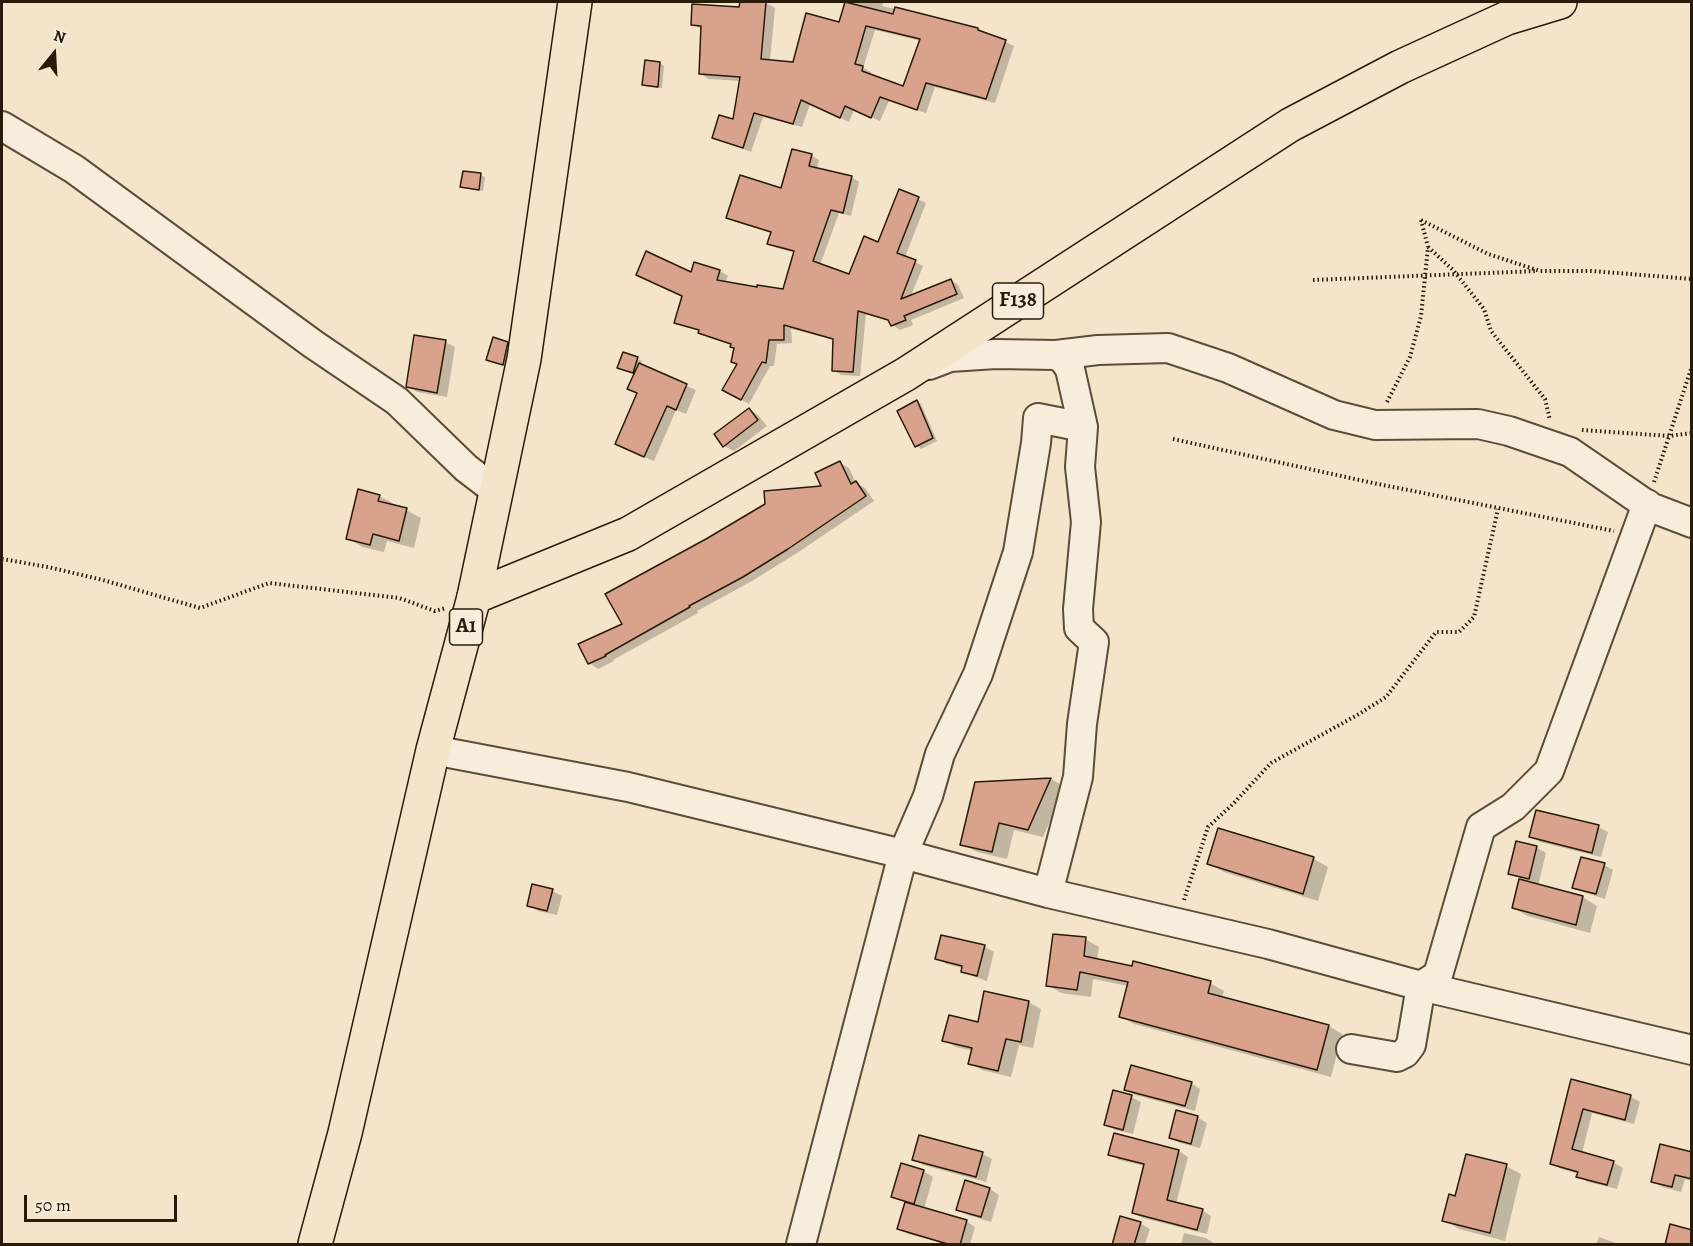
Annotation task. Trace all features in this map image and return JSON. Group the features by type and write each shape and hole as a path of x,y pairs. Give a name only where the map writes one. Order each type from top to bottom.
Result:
{"main road":[{"name":"A1","path":"315,1245 345,1133 433,750 474,597 524,359 575,2"},
{"name":"F138","path":"474,597 628,534 906,374 1290,125 1400,67 1507,18 1560,2"}],"street":[{"path":"2,126 74,169 314,344 397,401 466,468 496,491"},
{"path":"906,374 950,357 996,354 1056,355 1098,350 1168,348 1228,368 1334,415 1375,425 1478,424 1566,438 1570,452 1647,504 1692,523"},
{"path":"1048,893 1078,777 1082,724 1094,642 1079,628 1078,609 1086,522 1080,467 1083,426 1070,369 1064,360 1056,355"},
{"path":"801,1245 903,854 928,796 940,754 978,674 1018,552 1038,418 1083,426"},
{"path":"1351,1049 1397,1057 1405,1053 1411,1045 1421,986 1438,975 1481,827 1513,807 1549,771 1647,504"},
{"path":"433,750 628,787 903,854 1048,893 1268,944 1421,986 1692,1050"}],"path":[{"path":"1375,425 1410,357 1420,316 1428,247 1421,220 1488,254 1540,271"},
{"path":"1428,247 1456,273 1484,309 1491,331 1545,399 1566,438 1669,436 1692,433"},
{"path":"1313,280 1540,271 1592,271 1692,279"},
{"path":"1647,504 1692,366"},
{"path":"1173,439 1498,509 1635,535"},
{"path":"1177,922 1208,827 1234,803 1271,762 1386,697 1436,632 1459,632 1474,617 1498,509"},
{"path":"2,559 103,580 200,608 269,583 399,598 435,611 474,597"}],"building":[{"path":"740,2 766,2 761,59 793,62 806,13 839,22 845,2 893,14 895,7 978,28 978,30 1006,40 986,99 926,83 917,110 880,97 871,118 845,106 840,118 801,100 793,124 754,113 743,148 712,138 719,115 733,119 740,77 699,74 701,26 691,25 692,4 739,7","holes":["866,26 920,39 903,86 862,71 863,66 855,64"]},
{"path":"645,60 660,62 658,87 642,85"},
{"path":"792,149 812,154 809,166 852,176 843,213 831,210 813,261 849,274 864,236 878,242 899,189 919,197 897,253 916,260 901,299 951,279 957,294 904,316 906,320 891,326 888,320 858,311 853,372 832,371 833,339 784,325 784,340 769,340 766,363 762,362 741,400 722,390 737,364 731,362 734,348 730,347 731,344 698,333 699,330 674,323 682,296 636,275 646,251 691,272 694,262 720,270 717,280 783,289 794,251 767,244 771,232 726,218 740,175 781,188"},
{"path":"463,171 481,173 479,190 460,187"},
{"path":"414,335 446,340 437,393 406,387"},
{"path":"493,337 508,342 503,365 486,360"},
{"path":"623,352 638,357 633,373 617,368"},
{"path":"639,363 687,384 676,410 667,406 644,457 615,444 637,393 627,389"},
{"path":"917,400 933,438 915,447 897,411"},
{"path":"749,408 758,420 723,447 714,434"},
{"path":"840,461 851,484 856,481 866,496 743,577 689,606 606,656 588,664 578,644 622,624 605,594 765,504 764,491 821,486 815,473"},
{"path":"358,489 380,495 378,501 407,508 399,541 373,534 370,545 346,539"},
{"path":"1051,778 1028,830 999,823 992,852 960,845 975,782"},
{"path":"1536,810 1599,825 1592,853 1529,837"},
{"path":"1218,828 1314,857 1303,894 1207,864"},
{"path":"1516,841 1537,846 1529,879 1508,874"},
{"path":"1581,857 1605,863 1596,894 1572,888"},
{"path":"1519,879 1583,896 1576,925 1512,908"},
{"path":"532,884 553,889 547,911 527,906"},
{"path":"1053,934 1086,937 1084,956 1132,966 1133,961 1211,981 1208,993 1329,1025 1317,1070 1119,1017 1128,982 1080,972 1077,990 1046,986"},
{"path":"941,935 985,945 977,976 961,972 962,966 935,959"},
{"path":"984,991 1029,1001 1021,1042 1006,1039 998,1071 968,1064 972,1048 942,1041 949,1015 978,1022"},
{"path":"1131,1065 1192,1082 1185,1106 1124,1090"},
{"path":"1571,1079 1631,1095 1625,1120 1583,1109 1572,1149 1614,1161 1607,1185 1576,1177 1578,1172 1550,1164"},
{"path":"1113,1090 1132,1095 1123,1130 1104,1125"},
{"path":"1176,1110 1198,1116 1191,1144 1169,1138"},
{"path":"1114,1133 1179,1150 1167,1200 1203,1209 1197,1230 1132,1213 1144,1164 1108,1155"},
{"path":"919,1135 983,1152 976,1177 912,1160"},
{"path":"1660,1144 1692,1152 1692,1179 1675,1175 1672,1187 1651,1182"},
{"path":"1466,1154 1507,1164 1490,1233 1442,1221 1449,1194 1455,1196"},
{"path":"901,1163 924,1170 914,1204 891,1197"},
{"path":"965,1180 990,1188 981,1217 956,1210"},
{"path":"905,1202 967,1220 960,1245 951,1245 897,1229"},
{"path":"1120,1216 1141,1222 1134,1245 1112,1245"},
{"path":"1670,1224 1692,1230 1692,1245 1665,1245"}]}
